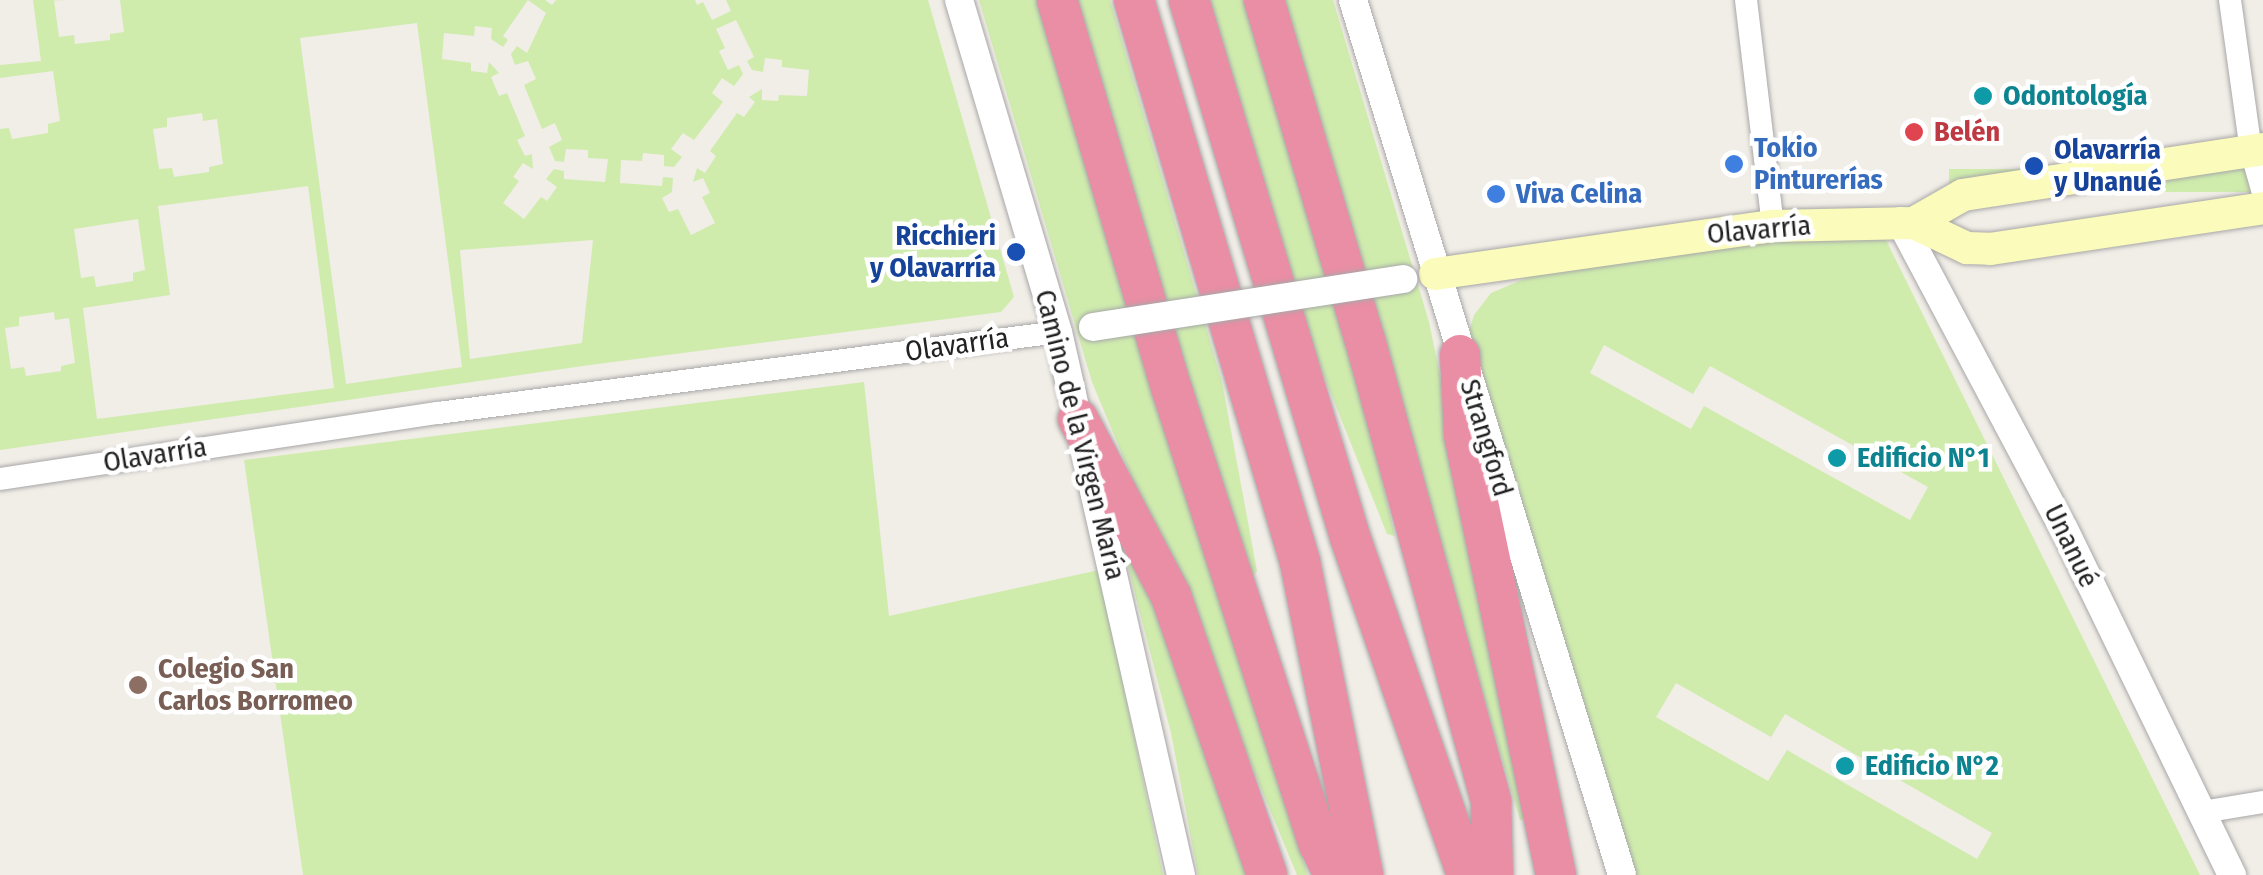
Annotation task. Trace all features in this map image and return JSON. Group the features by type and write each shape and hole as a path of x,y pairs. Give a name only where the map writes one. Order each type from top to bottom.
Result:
{"highway":[{"path":"1057,0 1172,390 1319,844 1334,875"},
{"path":"1134,0 1300,562 1363,875"},
{"path":"1190,0 1350,537 1467,875"},
{"path":"1264,0 1365,340 1491,802 1493,875"},
{"path":"1460,355 1464,435 1556,875"},
{"path":"1078,419 1170,596 1267,875"}],"main road":[{"name":"Olavarría","path":"1419,276 1773,226 1908,222 1962,195 2257,150"},
{"name":"Olavarría","path":"1908,222 1967,248 1990,249 2263,208"}],"street":[{"name":"Camino de la Virgen María","path":"958,0 1058,332 1181,875"},
{"name":"Strangford","path":"1353,0 1419,276 1460,355 1622,875"},
{"path":"1746,0 1773,226"},
{"path":"2230,0 2263,192"},
{"name":"Unanué","path":"1908,222 2064,529 2232,875"},
{"name":"Olavarría","path":"0,479 420,416 1093,327 1419,276"},
{"path":"2202,812 2263,802"}],"green space":[{"path":"33,0 54,0 59,37 74,35 75,44 110,40 110,34 124,32 120,0 528,0 545,0 552,5 556,0 695,0 697,5 703,2 712,20 731,11 726,0 928,0 1014,297 1001,312 590,365 0,450 0,129 9,128 12,139 48,133 48,124 60,121 53,71 0,78 0,65 41,61","holes":["528,0 546,13 527,53 517,46 511,54 515,65 528,61 536,79 524,85 542,129 555,123 562,140 549,147 555,161 564,162 566,149 588,150 588,158 608,159 605,182 564,179 564,171 554,169 546,179 557,187 547,201 541,197 524,219 503,203 519,181 513,177 523,163 533,169 532,154 525,156 517,140 525,136 507,93 499,96 491,77 499,73 489,62 487,73 471,71 471,63 442,59 444,33 474,36 475,26 492,28 491,39 503,47 508,40 503,36","736,20 754,57 747,61 752,70 763,72 765,58 782,60 782,67 809,70 807,96 779,95 778,101 762,100 762,89 749,97 755,102 744,117 737,113 710,151 716,156 705,173 697,168 693,182 703,178 710,193 702,197 715,223 691,235 678,209 669,212 662,198 672,192 673,178 663,177 662,186 620,183 621,160 642,161 643,153 664,155 664,166 674,167 682,157 671,149 683,133 694,140 723,102 712,93 722,78 734,86 743,74 739,65 728,70 719,51 725,48 716,29","417,23 462,367 346,384 300,38","202,113 203,121 217,119 223,164 209,167 209,172 174,177 172,168 159,169 153,129 167,127 167,118","308,186 334,388 97,419 83,308 170,295 158,206","138,219 145,270 133,273 133,281 96,287 94,276 81,278 74,229","593,240 582,343 470,359 460,250","54,312 55,320 69,318 75,363 61,366 61,371 26,376 24,367 11,369 5,328 19,326 19,317"]},
{"path":"979,0 1043,0 1216,584 1308,875 1297,875 1092,382"},
{"path":"1071,0 1110,0 1222,382 1257,571 1251,578"},
{"path":"1210,0 1247,0 1351,347 1395,536 1387,534 1316,356"},
{"path":"1280,0 1333,0 1429,322 1531,817 1520,820"},
{"path":"1949,169 2263,169 2263,192 1949,192"},
{"path":"1854,232 1879,234 1887,242 2200,875 1632,875 1469,332 1474,315 1491,293 1543,271","holes":["1604,345 1693,394 1710,366 1928,487 1910,520 1704,406 1691,429 1590,373","1676,683 1771,737 1785,714 1992,833 1977,859 1787,750 1768,781 1656,717"]},
{"path":"864,382 889,616 1099,570 1163,875 303,875 244,460"},
{"path":"1111,501 1265,875 1198,875 1171,733"}],"place":[{"name":"Odontología","path":"1983,96"},
{"name":"Belén","path":"1914,132"},
{"name":"Tokio Pinturerías","path":"1734,164"},
{"name":"Olavarría y Unanué","path":"2034,166"},
{"name":"Viva Celina","path":"1496,194"},
{"name":"Ricchieri y Olavarría","path":"1016,252"},
{"name":"Edificio N°1","path":"1837,458"},
{"name":"Colegio San Carlos Borromeo","path":"138,685"},
{"name":"Edificio N°2","path":"1845,766"}]}
